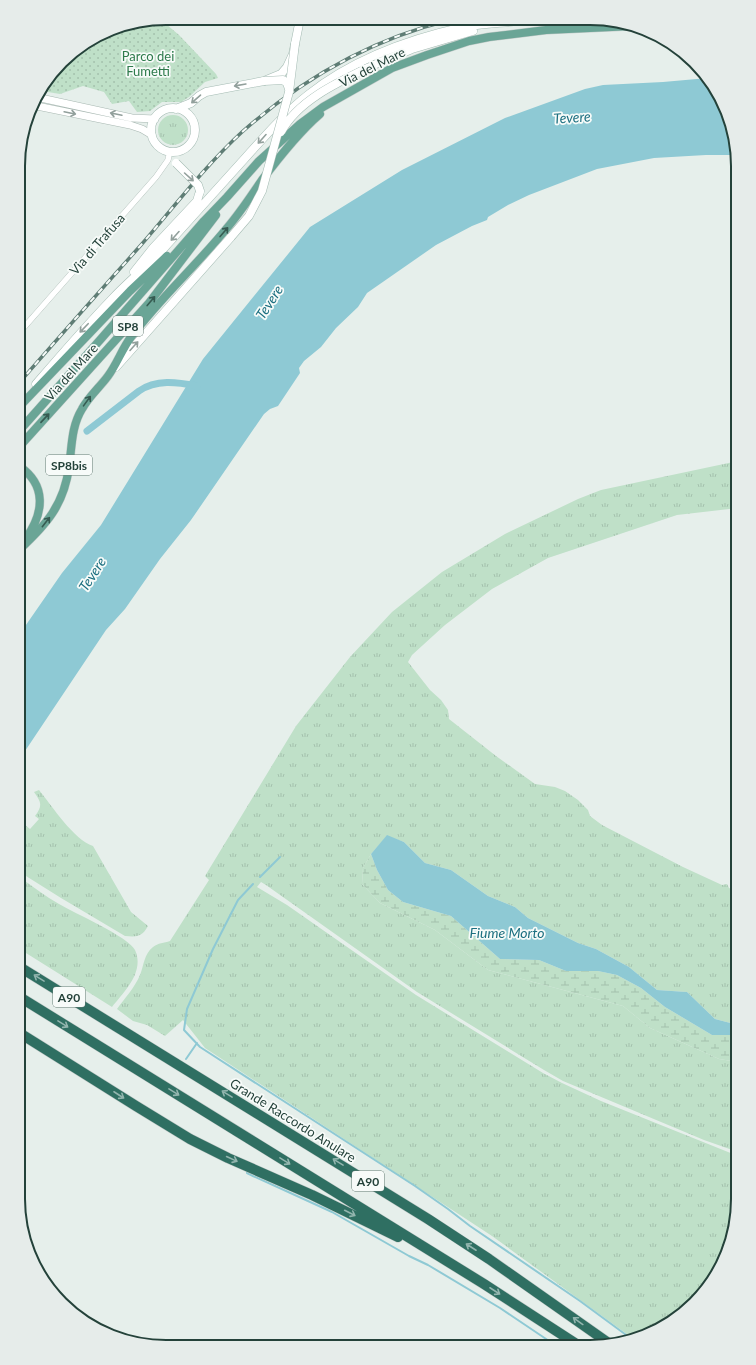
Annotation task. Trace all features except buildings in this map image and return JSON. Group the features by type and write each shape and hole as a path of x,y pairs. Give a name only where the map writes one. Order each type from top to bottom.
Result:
{"highway":[{"name":"Grande Raccordo Anulare","path":"25,970 428,1219 496,1264 604,1339"},
{"name":"A90","path":"25,1000 438,1255 570,1340"},
{"path":"25,1036 150,1115 209,1148 438,1255"}],"main road":[{"path":"274,150 289,92 299,25"},
{"name":"SP8bis","path":"25,399 79,334 156,258 275,125 303,99 320,86 342,73 389,49 470,26 481,25"},
{"name":"SP8bis","path":"25,544 41,529 59,503 67,480 71,440 76,421 87,401 108,375 249,216 262,191 274,150 284,127 300,108 329,88 378,62 400,53 452,36 504,25"},
{"name":"Via del Mare","path":"25,424 204,221 281,140 308,117 340,96 398,65 477,39 546,30 612,27"},
{"path":"264,81 278,76 285,69 294,54 295,44"},
{"path":"176,109 183,111 191,118 195,132 189,145 179,151 171,151 160,147 152,135 152,126 155,119 164,111 176,109 191,103 202,94 216,89 264,81 283,80 288,85 289,92"},
{"path":"108,375 120,353 133,334 230,225 263,179 296,137 340,96"},
{"path":"114,298 153,248 198,199 200,191 198,185 176,163 171,151"},
{"name":"Via del Mare","path":"25,440 149,303 202,235 227,197"},
{"path":"25,400 130,291 204,221"},
{"path":"25,471 34,481 38,492 40,506 36,522 25,539"}],"street":[{"path":"43,98 132,118 155,119"},
{"path":"39,106 130,125 142,129 152,135"},
{"name":"Via di Trafusa","path":"25,326 156,177 168,160 171,151"}],"green space":[{"name":"Parco dei Fumetti","path":"157,25 167,25 179,35 216,74 218,78 205,82 189,97 181,102 162,102 150,111 137,112 129,101 112,104 104,92 83,86 60,94 47,92 66,66 80,54 96,44 121,32"},
{"path":"173,115 184,119 188,130 184,141 173,145 162,141 158,130 162,119"},
{"path":"731,462 731,509 677,515 548,558 492,589 445,625 412,655 408,662 430,690 441,700 448,710 449,719 535,784 555,787 565,791 578,800 588,810 590,816 602,825 683,867 722,885 727,884 731,889 731,1023 715,1019 687,992 657,990 629,967 596,949 578,943 528,918 515,907 488,896 451,870 425,863 404,842 387,836 371,854 363,868 362,884 380,903 435,930 488,970 623,1006 650,1028 719,1059 731,1061 731,1150 704,1140 563,1081 417,992 266,885 261,882 257,887 287,905 416,995 543,1073 601,1101 731,1153 730,1217 724,1244 712,1269 702,1285 690,1299 676,1311 644,1329 628,1335 492,1236 205,1048 183,1020 165,1036 147,1025 133,1021 117,1009 133,988 150,950 159,944 170,941 209,880 205,876 296,726 350,657 392,612 442,572 505,534 578,499 601,490"},
{"path":"39,790 71,830 86,843 93,846 131,912 148,926 139,936 125,936 25,875 25,825 30,829 39,819 35,816 40,804 34,792"},
{"path":"371,854 377,870 388,890 403,902 451,916 500,959 539,960 566,971 598,971 617,975 641,988 665,1007 712,1035 731,1035 731,1061 719,1059 650,1028 623,1006 488,970 435,930 380,903 362,884 363,868"},
{"path":"25,881 66,908 112,932 131,945 135,950 137,966 135,974 132,981 112,1007 25,952"}],"water":[{"name":"Tevere","path":"701,79 712,96 724,121 731,155 654,158 597,169 529,195 508,205 488,217 487,220 472,226 436,245 367,293 358,307 336,328 321,347 304,361 299,368 300,373 278,406 270,409 264,414 191,520 160,559 125,609 106,630 25,751 25,626 62,573 101,525 203,359 310,227 402,170 505,118 585,89 603,85"},
{"name":"Fiume Morto","path":"387,835 404,842 425,863 451,870 488,896 515,907 528,918 578,943 596,949 629,967 657,990 687,992 715,1019 731,1023 731,1035 712,1035 665,1007 641,988 617,975 598,971 566,971 539,960 500,959 451,916 403,902 388,890 377,870 371,854"}],"waterway":[{"path":"87,431 146,387 167,382 197,386"},
{"path":"260,877 280,857"},
{"path":"253,884 238,900 213,949 187,1009 184,1030 200,1047 415,1186 626,1335"},
{"path":"186,1059 197,1043"},
{"path":"247,1171 247,1173 253,1176 332,1212 409,1256 428,1265 500,1308 548,1340"}],"railway":[{"path":"25,376 141,245 202,173 242,132 289,95 339,63 393,38 432,25"}]}
